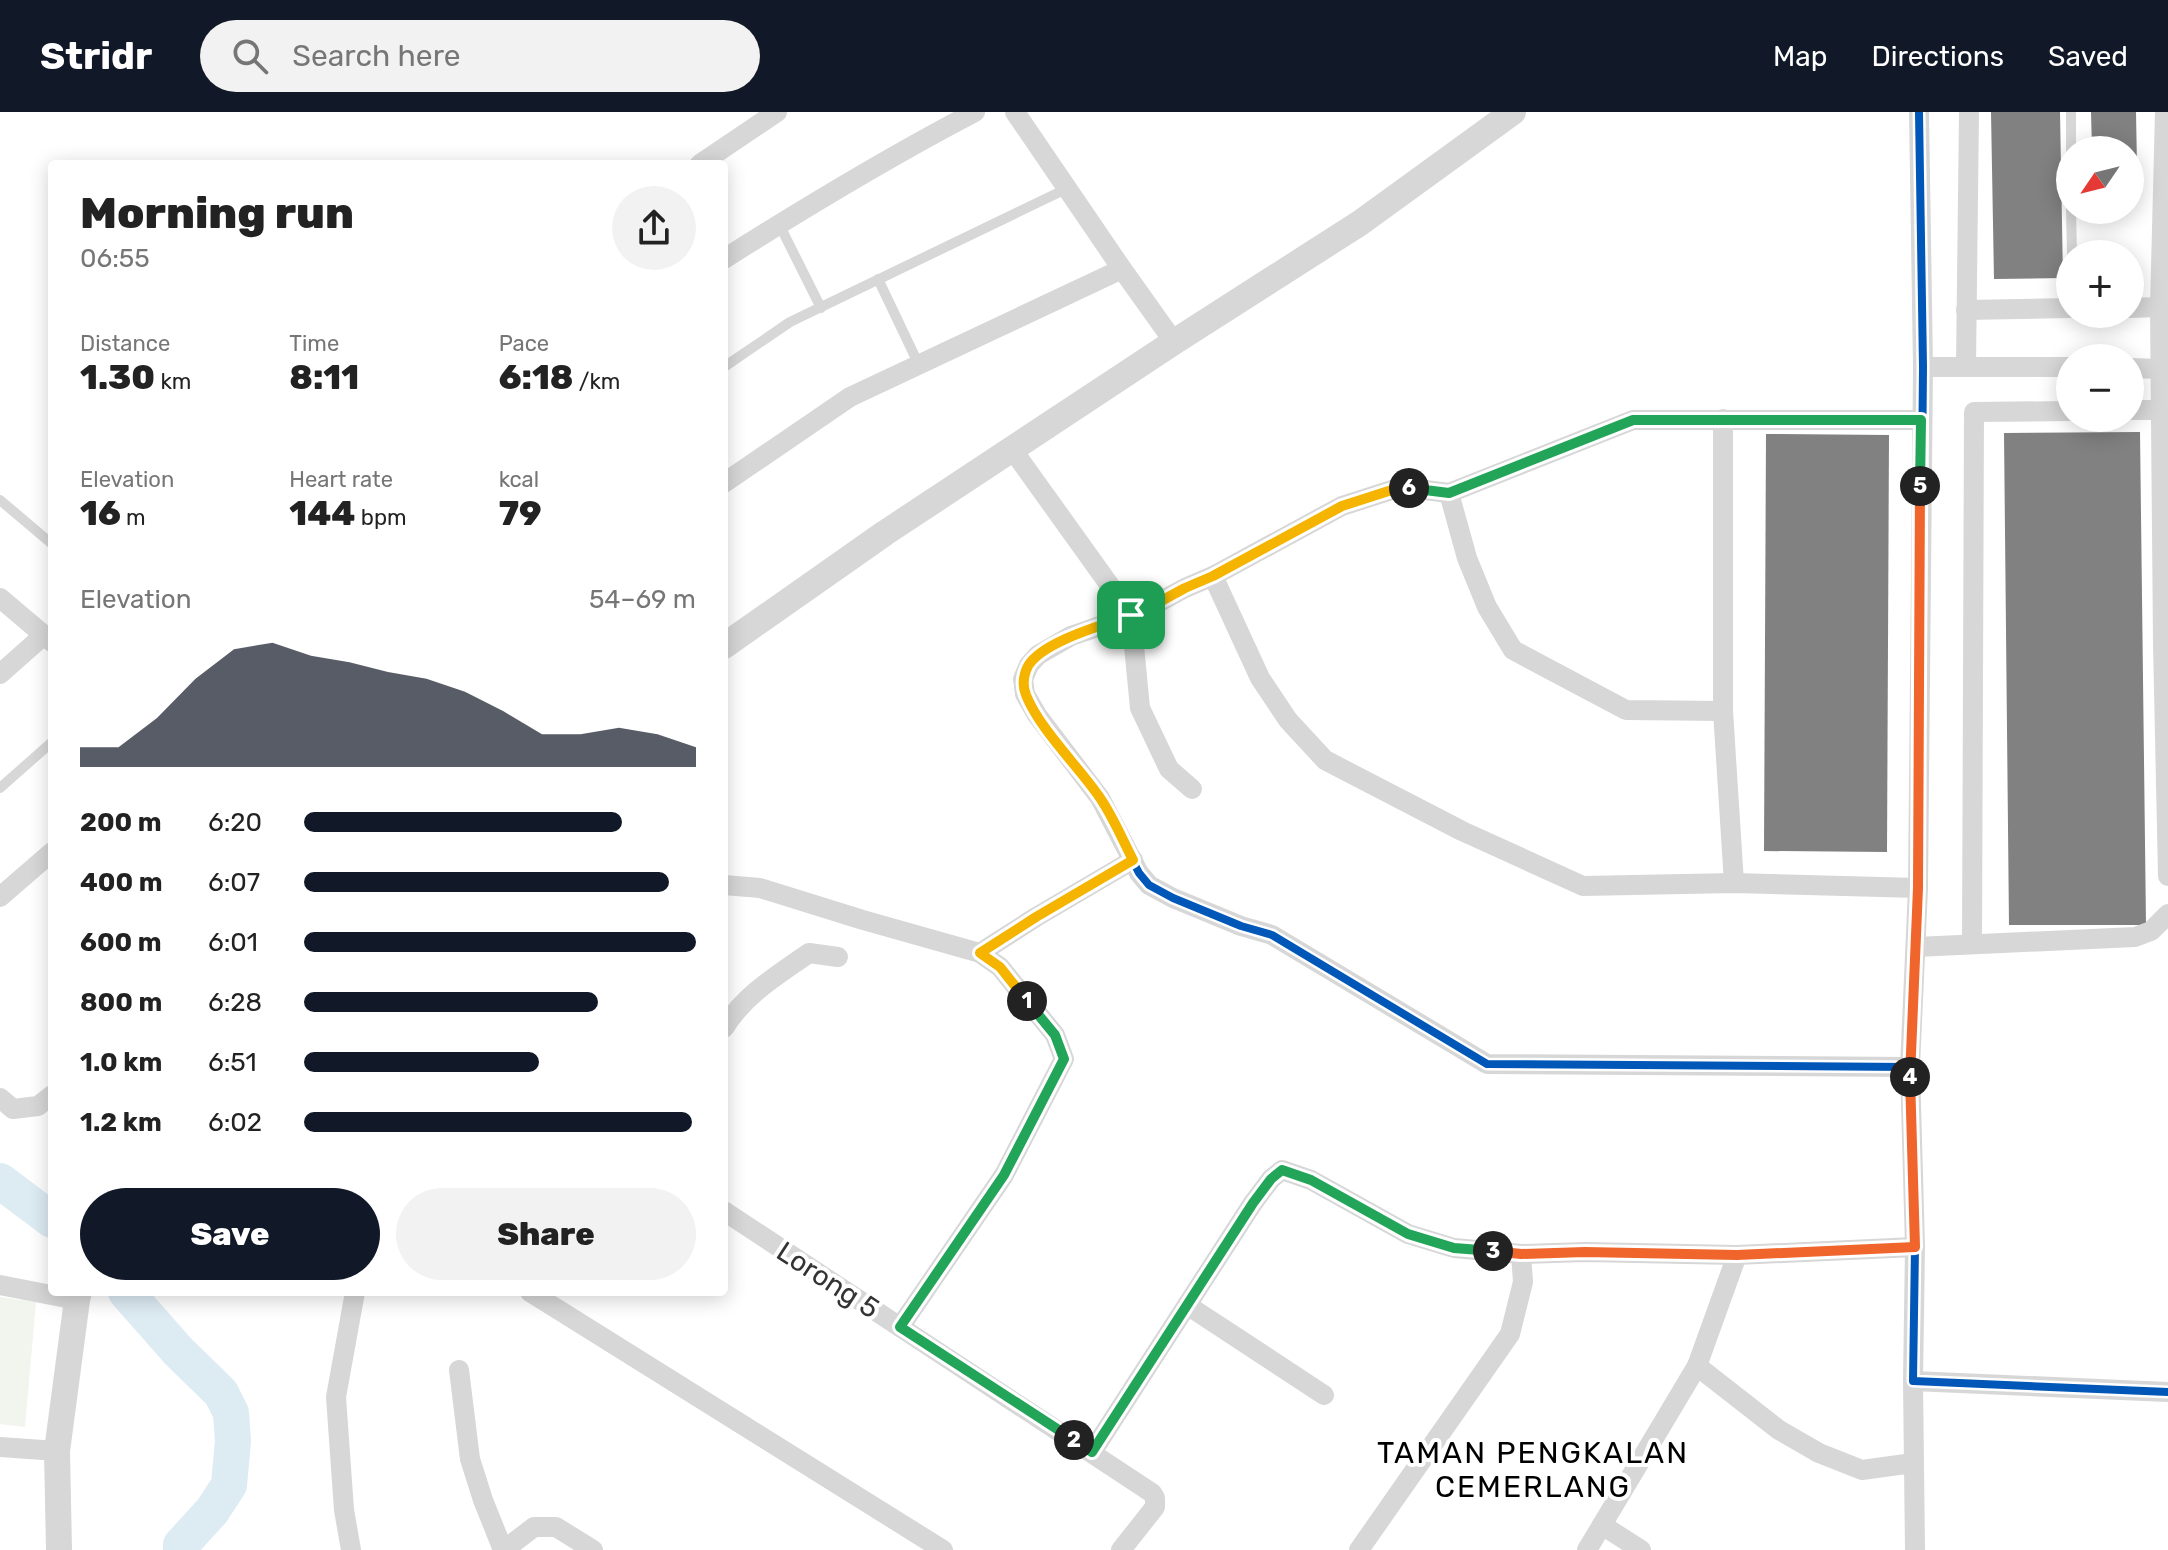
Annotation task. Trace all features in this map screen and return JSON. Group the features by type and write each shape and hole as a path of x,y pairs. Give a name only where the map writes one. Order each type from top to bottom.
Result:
{"street":[{"path":"706,160 777,112"},
{"path":"728,256 975,112"},
{"path":"1015,112 1174,342"},
{"path":"728,643 885,533 1360,223 1513,112"},
{"path":"1915,1550 1915,1247 1910,1067 1918,888 1923,367 1919,112"},
{"path":"1966,366 1969,112"},
{"path":"2165,112 2160,369 2168,876"},
{"path":"728,480 850,397 1122,269"},
{"path":"2144,308 2160,307"},
{"path":"1966,310 2056,308"},
{"path":"1923,367 2056,367"},
{"path":"2144,368 2160,369"},
{"path":"2144,410 2161,410"},
{"path":"1972,944 1974,412 2056,411"},
{"path":"1723,419 1723,711 1734,883"},
{"path":"1910,1067 1487,1064 1272,935 1241,926 1149,885 1139,873 1100,798 1037,715 1025,694 1023,679 1038,655 1071,636 1141,612 1342,506 1401,487 1449,493 1633,420 1921,420"},
{"path":"1012,449 1131,615 1140,708 1169,769 1192,789"},
{"path":"1449,493 1467,558 1487,607 1513,650 1626,710 1723,711"},
{"path":"1213,576 1260,678 1288,720 1325,760 1462,831 1583,886 1734,883 1918,888"},
{"path":"0,598 48,638 0,674"},
{"path":"0,897 48,855"},
{"path":"980,953 1133,860"},
{"path":"728,885 760,888 980,953 1000,967 1055,1035 1064,1059 1004,1175 900,1327"},
{"path":"1916,947 2135,937 2151,931 2168,914"},
{"path":"728,1021 763,984 809,953 838,957"},
{"path":"0,1098 13,1109 38,1106 48,1098"},
{"path":"1092,1452 1253,1203 1282,1170 1311,1180 1408,1234 1454,1248 1521,1254 1737,1255 1915,1247"},
{"name":"Lorong 5","path":"728,1214 1152,1493 1155,1507 1121,1550"},
{"path":"1359,1550 1510,1334 1523,1282 1521,1254"},
{"path":"1587,1550 1697,1366 1737,1255"},
{"path":"0,1285 48,1292"},
{"path":"59,1550 57,1451 78,1296"},
{"path":"351,1550 344,1510 336,1397 354,1296"},
{"path":"536,1296 943,1550"},
{"path":"1187,1305 1324,1395"},
{"path":"1697,1366 1779,1430 1819,1453 1862,1470 1913,1463"},
{"path":"459,1370 470,1459 503,1550 534,1527 556,1527 593,1550"},
{"path":"1913,1381 2168,1392"},
{"path":"0,1447 57,1451"},
{"path":"1602,1525 1641,1550"}],"lane":[{"path":"2071,112 2071,136"},
{"path":"728,364 790,322 1068,188"},
{"path":"779,224 821,308"},
{"path":"878,279 919,365"},
{"path":"0,500 48,541"},
{"path":"0,788 48,746"}],"shaded area":[{"path":"0,1297 36,1302 25,1427 0,1424"}],"building":[{"path":"1991,112 2060,112 2060,136 2056,136 2056,224 2062,224 2062,240 2056,240 2056,278 1994,279"},
{"path":"2091,112 2136,112 2136,136 2092,136"},
{"path":"2140,432 2146,925 2009,925 2004,433"},
{"path":"1766,434 1889,435 1887,852 1764,851"}],"waterway":[{"path":"0,1181 48,1217"},
{"path":"130,1296 178,1351 221,1393 231,1413 233,1441 229,1485 212,1511 181,1545 181,1550"}],"cycle path":[{"path":"1919,112 1923,367 1918,888 1910,1067 1915,1247 1913,1381 2168,1392"},
{"path":"1910,1067 1487,1064 1272,935 1241,926 1149,885 1139,873 1100,798 1037,715 1025,694 1023,679 1038,655 1071,636 1141,612 1342,506 1401,487 1449,493 1633,420 1921,420"}],"district":[{"name":"TAMAN PENGKALAN CEMERLANG","path":"1533,1470"}],"route":[{"path":"1633,420 1921,420 1918,888 1910,1067 1915,1247 1737,1255 1521,1254 1454,1248 1408,1234 1311,1180 1282,1170 1253,1203 1092,1452 900,1327 1004,1175 1064,1059 1055,1035 1000,967 980,953 1133,860 1100,798 1037,715 1025,694 1023,679 1038,655 1071,636 1131,615 1213,576 1342,506 1401,487 1449,493 1633,420"}]}
